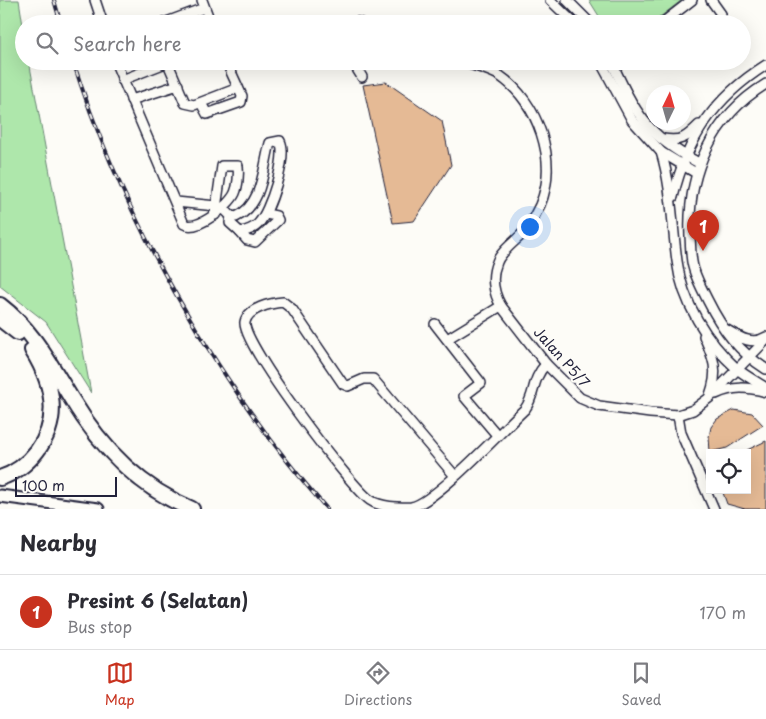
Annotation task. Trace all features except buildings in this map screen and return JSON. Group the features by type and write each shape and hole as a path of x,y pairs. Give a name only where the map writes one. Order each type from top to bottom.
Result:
{"highway":[{"path":"0,305 29,332 91,429 116,458 145,483 176,503 192,509"},
{"path":"0,319 28,343 39,362 49,389 52,422 42,444 28,462 10,475 0,478"}],"main road":[{"path":"0,496 98,509"}],"street":[{"path":"95,0 100,15"},
{"path":"550,0 566,15"},
{"path":"567,0 582,15"},
{"path":"673,15 692,0"},
{"path":"711,0 721,14"},
{"path":"180,15 203,4"},
{"path":"660,138 680,140 686,138 743,80 766,65"},
{"path":"119,70 184,224 189,227 218,210"},
{"path":"122,80 147,70"},
{"path":"171,70 185,103 194,105 238,88"},
{"path":"201,103 205,112 211,114 241,102 242,96 230,70"},
{"path":"358,70 362,77"},
{"path":"447,339 499,302 493,279 497,260 526,229 541,203 547,166 542,130 526,101 499,76 484,70"},
{"path":"615,70 636,114 660,138 685,156 699,163"},
{"path":"615,70 632,120 662,152 696,174"},
{"path":"766,84 755,90 720,126 699,163 690,219 692,261 721,326 748,358 766,369"},
{"path":"131,100 178,85"},
{"path":"671,205 681,166 705,118"},
{"path":"176,202 218,210 236,217 249,209 256,197 270,142 280,141 284,155 266,214 257,226 240,232"},
{"path":"662,152 681,280 714,361 716,380 709,398"},
{"path":"231,216 230,223 247,240 255,242 278,220 276,216 266,214"},
{"path":"455,476 373,379 364,379 348,386 343,384 292,309 283,302 273,303 250,314 245,321 245,329 252,346 323,447 370,500 380,505 412,507 455,476 530,403 536,378 546,364"},
{"name":"Jalan P5/7","path":"499,302 546,364 575,393 590,403 650,413 678,415"},
{"path":"435,324 481,383 464,396 497,435"},
{"path":"721,326 745,340 762,340 766,338"},
{"path":"702,329 738,369 766,388"},
{"path":"709,398 766,338"},
{"path":"714,509 681,432 678,415 686,413 709,398 728,389 749,387 766,392"}],"green space":[{"path":"0,0 19,0 21,15 15,15 15,70 31,70 91,393 46,322 0,286"},
{"path":"589,0 682,0 663,15 598,15"}],"railway":[{"path":"54,0 58,15"},
{"path":"76,70 118,180 178,298 248,409 287,461 327,509"}],"place":[{"name":"Presint 6 (Selatan)","path":"703,251"}]}
